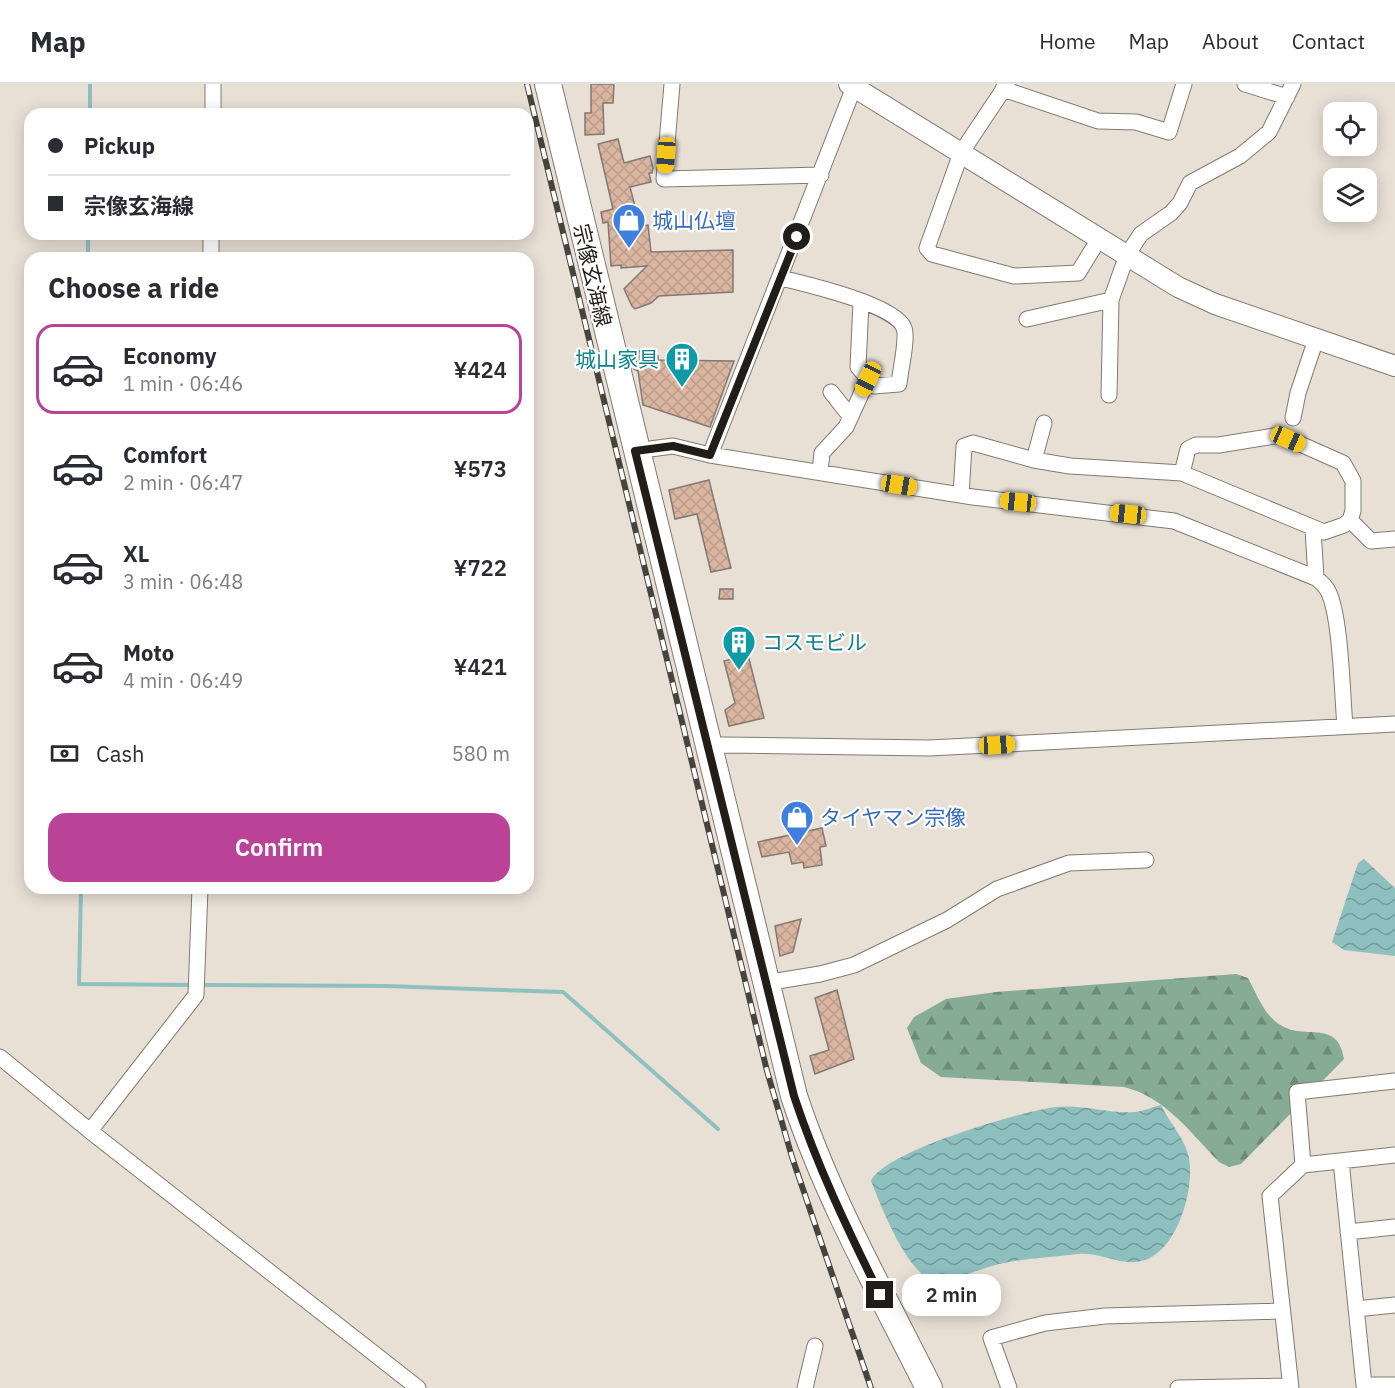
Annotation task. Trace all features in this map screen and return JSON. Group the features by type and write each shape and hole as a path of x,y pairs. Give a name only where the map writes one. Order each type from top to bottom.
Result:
{"main road":[{"name":"宗像玄海線","path":"548,84 635,451 794,1096 811,1146 862,1258 929,1388"}],"street":[{"path":"213,84 213,108"},
{"path":"672,84 664,178 821,175"},
{"path":"1099,239 1078,273 1014,276 932,254 927,248 961,153 1005,87 1098,121 1136,122 1169,132 1184,84"},
{"path":"1109,395 1111,300 1127,255 1141,234 1162,220 1180,203 1190,183 1240,156 1269,132 1290,91 1245,84"},
{"path":"710,455 821,175 851,85 1178,287 1215,304 1395,366"},
{"path":"781,278 850,296 900,321 905,330 899,384 874,386 858,367 861,302"},
{"path":"1028,319 1111,300"},
{"path":"1293,418 1298,393 1316,339"},
{"path":"820,472 822,453 846,427 868,379"},
{"path":"831,392 850,416"},
{"path":"1034,460 1044,423"},
{"path":"961,495 964,446 973,443 1034,460 1070,466 1182,473 1324,532 1336,529 1350,520 1353,511 1353,481 1343,463 1280,435 1219,445 1196,445 1188,449 1182,473"},
{"path":"635,451 673,446 710,455 961,495 1174,521 1316,578 1329,593 1335,614 1345,726"},
{"path":"1350,520 1371,541 1395,539"},
{"path":"1313,529 1316,578"},
{"path":"708,749 721,745 929,748 1395,724"},
{"path":"765,983 820,974 854,965 947,920 997,890 1069,863 1146,860"},
{"path":"90,1131 196,995 200,894"},
{"path":"0,1057 90,1131 418,1388"},
{"path":"1304,1165 1297,1092 1395,1081"},
{"path":"1179,1388 1290,1387 1270,1196 1304,1165 1395,1155"},
{"path":"1341,1161 1364,1385 1395,1384"},
{"path":"1348,1232 1395,1227"},
{"path":"1356,1309 1395,1305"},
{"path":"1009,1388 991,1338 1045,1323 1105,1316 1282,1311"},
{"path":"805,1388 815,1346"}],"green space":[{"path":"1236,974 1248,978 1262,1006 1277,1023 1293,1030 1329,1035 1341,1047 1344,1059 1241,1164 1229,1167 1219,1162 1164,1107 1139,1092 1124,1087 941,1077 921,1063 907,1028 914,1017 946,999 996,992"}],"water":[{"path":"1364,859 1395,888 1395,956 1344,950 1332,942 1358,863"},
{"path":"1161,1105 1187,1151 1190,1172 1189,1187 1180,1221 1172,1236 1162,1249 1150,1258 1136,1262 1078,1254 1000,1264 939,1284 927,1278 907,1256 889,1224 871,1181 881,1169 926,1145 1015,1116 1066,1106 1125,1112"}],"building":[{"path":"591,84 614,84 613,103 603,103 604,134 585,135 585,113 591,113"},
{"path":"618,139 624,163 650,156 653,168 652,173 649,173 651,182 630,187 640,226 648,225 651,252 733,250 733,292 659,296 651,303 635,309 632,306 624,289 647,266 621,268 621,265 611,266 608,222 603,223 601,212 613,209 598,144"},
{"name":"城山家具","path":"639,351 658,356 658,360 734,361 710,427 643,405 638,371 634,369"},
{"path":"709,480 731,568 711,572 697,514 675,519 669,490"},
{"path":"720,589 733,589 733,599 719,599"},
{"path":"748,655 764,718 729,726 725,710 735,703 724,661"},
{"path":"822,828 826,846 820,847 822,865 804,868 803,862 792,864 789,852 762,857 758,842"},
{"path":"801,919 793,952 780,956 775,926"},
{"path":"837,990 854,1059 815,1074 810,1056 829,1050 815,998"}],"waterway":[{"path":"90,84 90,108"},
{"path":"88,240 88,252"},
{"path":"81,894 79,984 194,985"},
{"path":"201,985 385,986 563,992 718,1129"}],"railway":[{"path":"527,84 533,108"},
{"path":"534,113 767,1071 792,1157 871,1388"}],"place":[{"name":"城山仏壇","path":"629,249"},
{"name":"城山家具","path":"682,388"},
{"name":"コスモビル","path":"739,671"},
{"name":"タイヤマン宗像","path":"797,846"}],"route":[{"path":"797,237 710,455 673,446 648,447 635,451 794,1096 811,1146 833,1198 880,1295"}]}
